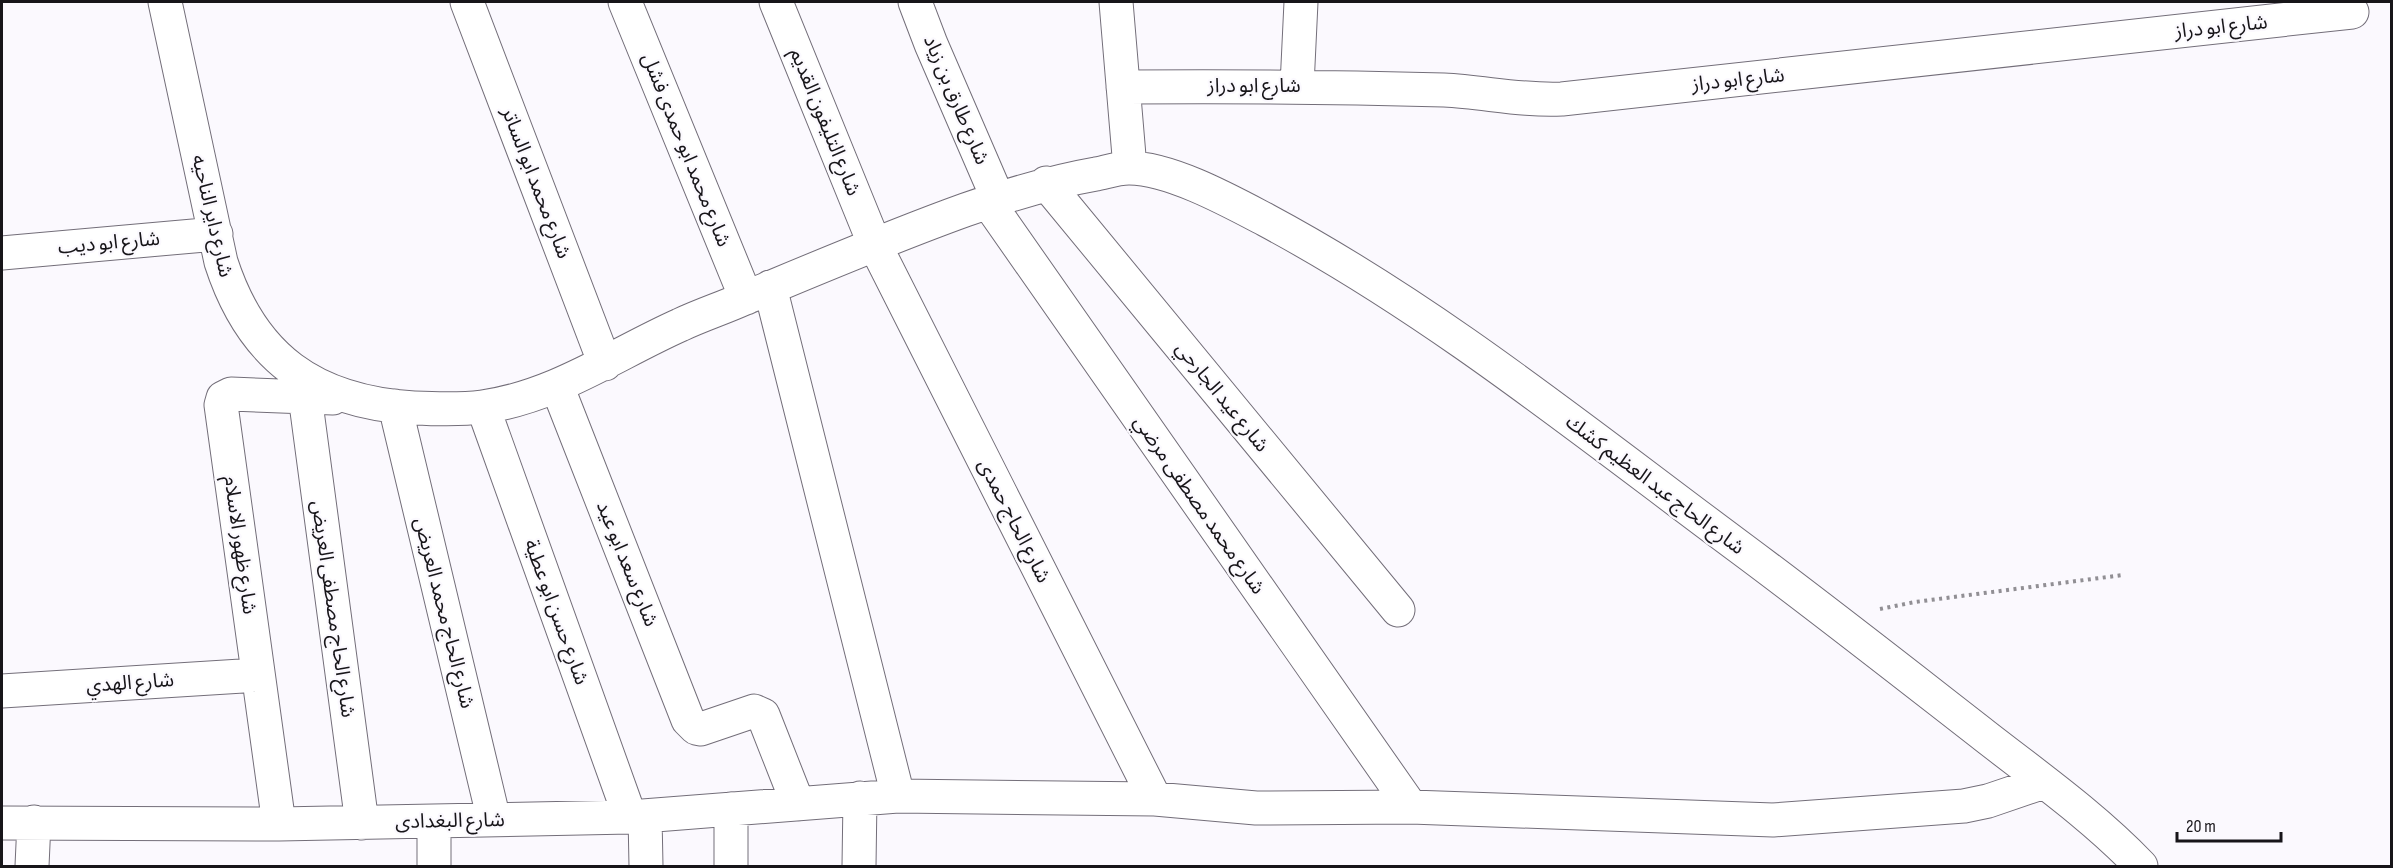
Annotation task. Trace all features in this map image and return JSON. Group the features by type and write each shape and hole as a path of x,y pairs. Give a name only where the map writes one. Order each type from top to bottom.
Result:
{"street":[{"name":"شارع داير الناحيه","path":"165,2 221,262 230,290 243,315 260,339 280,359 303,377 328,391 356,400 394,406 443,409 483,407 525,397 557,386 605,364 679,325 874,243 1046,183 1130,168"},
{"name":"شارع محمد ابو الساتر","path":"467,2 605,364"},
{"name":"شارع محمد ابو حمدى فشل","path":"625,2 758,292 898,796"},
{"name":"شارع التليفون القديم","path":"776,2 874,243"},
{"name":"شارع طارق بن زياد","path":"915,2 993,200"},
{"path":"1116,2 1130,168"},
{"path":"1297,86 1301,2"},
{"name":"شارع ابو دراز","path":"1123,87 1297,86 1463,91 1525,99 1563,99 2352,12"},
{"name":"شارع الحاج عبد العظيم كشك","path":"1130,168 1187,182 1215,194 1305,241 1427,317 1835,619 2083,811 2141,867"},
{"name":"شارع عيد الجارحي","path":"1046,183 1398,610"},
{"name":"شارع محمد مصطفى مرضي","path":"993,200 1411,807"},
{"name":"شارع ابو ديب","path":"2,253 216,234"},
{"name":"شارع الحاج حمدى","path":"874,243 1155,799"},
{"name":"شارع سعد ابو عيد","path":"557,386 688,720 696,728 707,728 754,711 763,715 798,804"},
{"name":"شارع ظهور الاسلام","path":"279,824 221,401 231,394 356,400"},
{"name":"شارع الحاج مصطفى العريض","path":"305,396 362,822"},
{"name":"شارع الحاج محمد العريض","path":"394,406 494,820"},
{"name":"شارع حسن ابو عطية","path":"483,407 637,816 646,867"},
{"name":"شارع الهدي","path":"2,691 258,675"},
{"name":"شارع البغدادى","path":"2,823 279,824 637,816 898,796 1155,799 1256,808 1411,807 1773,820 1964,806 1988,801 2044,783"},
{"path":"859,867 860,798"},
{"path":"730,867 731,809"},
{"path":"434,821 434,867"},
{"path":"32,867 34,822"}],"path":[{"path":"1835,619 1915,602 2123,574"}]}
